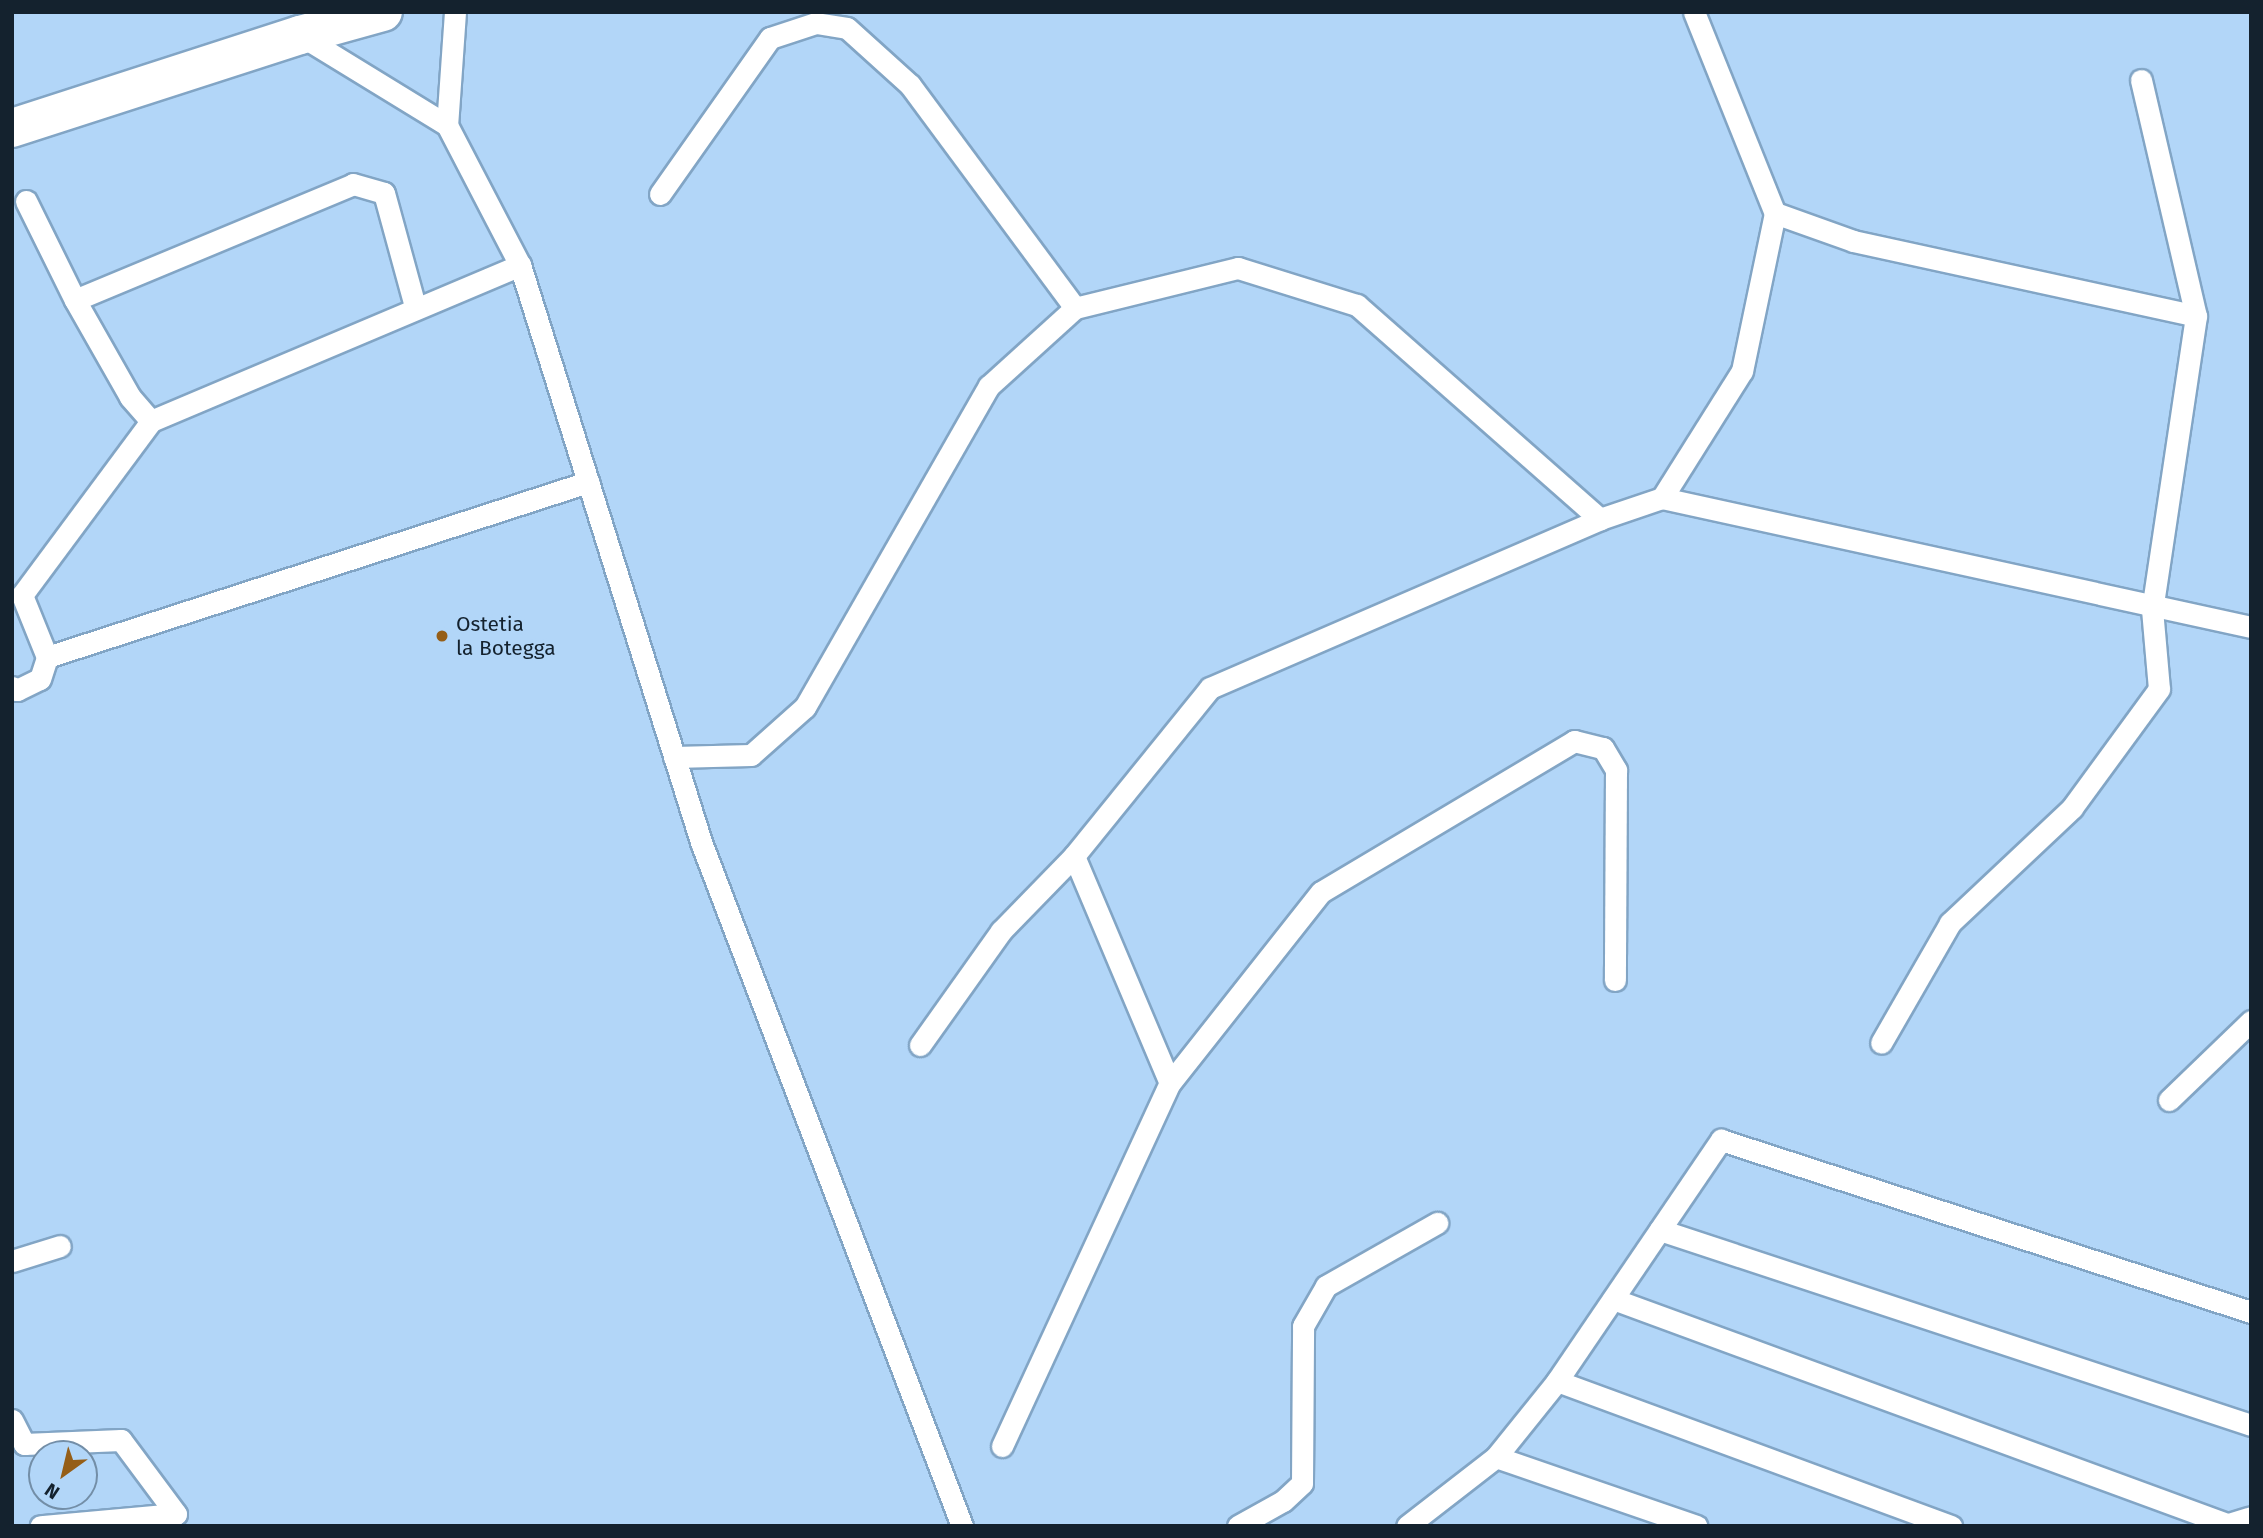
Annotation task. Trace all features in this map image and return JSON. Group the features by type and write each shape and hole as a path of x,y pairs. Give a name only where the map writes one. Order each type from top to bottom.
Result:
{"main road":[{"path":"12,128 300,35 383,12"}],"lane":[{"path":"447,125 455,12"},
{"path":"1662,498 1742,371 1776,213 1694,12"},
{"path":"660,194 770,38 817,23 847,28 910,85 1075,308"},
{"path":"300,35 447,125 520,265 701,842 962,1526"},
{"path":"1881,1043 1950,923 2072,808 2160,689 2152,609 2196,316 2141,80"},
{"path":"75,300 354,184 384,193 415,306"},
{"path":"26,201 75,300 130,397 151,421"},
{"path":"1776,213 1853,241 2196,316"},
{"path":"12,687 17,690 40,679 47,657 17,596 151,421 415,306 520,265"},
{"path":"674,757 751,755 805,707 989,386 1075,308 1238,268 1357,305 1600,519"},
{"path":"47,657 588,482"},
{"path":"920,1045 1001,931 1074,856 1210,688 1600,519 1662,498 2152,609 2251,627"},
{"path":"1002,1446 1170,1083 1321,892 1574,741 1603,748 1616,770 1615,980"},
{"path":"1074,856 1170,1083"},
{"path":"2169,1101 2251,1021"},
{"path":"1407,1526 1496,1457 1558,1381 1721,1140 2251,1311"},
{"path":"1238,1526 1283,1501 1302,1483 1303,1326 1326,1286 1437,1223"},
{"path":"1660,1230 2251,1425"},
{"path":"12,1261 60,1246"},
{"path":"1613,1299 2224,1525 2251,1517"},
{"path":"1558,1381 1951,1526"},
{"path":"12,1420 24,1444 121,1440 176,1514 41,1526"},
{"path":"1496,1457 1696,1526"}],"place":[{"name":"Ostetia la Botegga","path":"442,636"}]}
